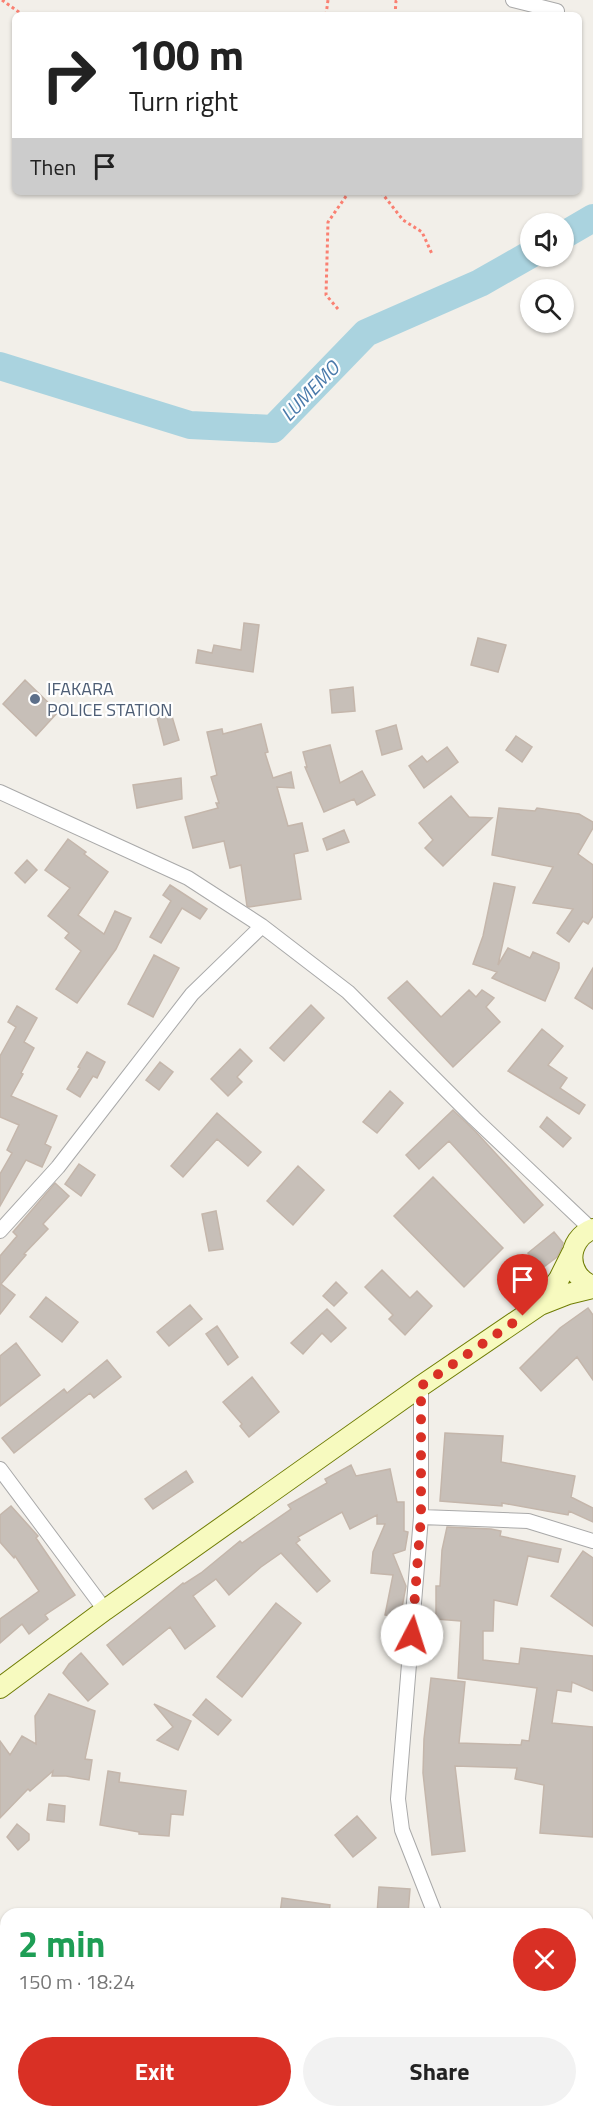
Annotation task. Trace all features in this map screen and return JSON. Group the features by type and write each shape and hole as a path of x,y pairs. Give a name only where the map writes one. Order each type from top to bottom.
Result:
{"main road":[{"path":"540,1305 559,1279 578,1238 592,1229"},
{"path":"572,1253 574,1268 578,1275 593,1287"},
{"path":"0,1688 105,1610 421,1386 540,1305 593,1287"}],"street":[{"path":"513,0 556,11"},
{"path":"0,792 188,878 262,926 348,992 474,1118 592,1229"},
{"path":"0,1231 58,1167 192,994 262,926"},
{"path":"421,1386 421,1517 398,1799 402,1830 433,1908"},
{"path":"0,1469 105,1610"},
{"path":"421,1517 528,1521 593,1541"}],"path":[{"path":"2,0 19,12"},
{"path":"338,309 326,294 328,222 347,195"},
{"path":"383,195 403,220 422,232 432,254"}],"building":[{"path":"244,623 259,625 253,672 196,663 198,650 212,653 214,645 241,650"},
{"path":"478,638 506,645 498,672 471,665"},
{"path":"25,680 58,712 36,736 3,704"},
{"path":"353,687 355,711 332,713 330,690"},
{"path":"171,713 179,740 164,745 157,717"},
{"path":"261,724 268,752 265,753 273,778 291,772 294,788 277,787 288,826 302,823 308,851 294,854 301,899 249,907 241,865 230,868 224,841 193,848 185,817 218,808 216,803 219,803 211,777 217,775 207,732 222,729 223,734"},
{"path":"396,725 402,749 382,755 376,731"},
{"path":"516,736 532,747 522,762 506,750"},
{"path":"330,745 340,783 362,771 375,795 357,805 354,799 324,812 305,767 307,767 303,752"},
{"path":"447,747 458,762 424,788 409,766 422,756 427,762"},
{"path":"181,778 182,799 137,808 133,785"},
{"path":"451,796 469,817 492,818 443,866 425,848 433,840 419,823"},
{"path":"499,808 535,811 537,808 579,814 593,822 593,828 578,854 593,865 593,916 588,924 583,921 569,942 557,933 573,909 533,903 553,867 492,855"},
{"path":"344,830 349,842 327,850 323,839"},
{"path":"68,839 108,872 78,915 104,934 115,911 131,918 116,949 77,1003 56,989 81,951 65,938 69,933 48,916 70,888 45,870"},
{"path":"27,860 37,870 25,883 15,873"},
{"path":"494,883 515,887 498,965 508,948 530,958 533,952 559,963 545,1001 492,978 497,972 473,964 483,936"},
{"path":"170,885 207,909 200,919 182,908 161,943 150,937 171,901 163,895"},
{"path":"154,955 179,968 153,1017 128,1004"},
{"path":"593,968 593,1009 575,998"},
{"path":"407,981 441,1017 469,990 476,997 482,990 494,998 486,1007 500,1022 453,1067 388,998"},
{"path":"311,1005 324,1018 284,1061 270,1048"},
{"path":"17,1006 37,1018 24,1042 34,1048 11,1096 57,1116 45,1144 51,1147 42,1167 26,1160 0,1206 0,1174 12,1153 7,1150 19,1125 0,1117 0,1056 16,1027 8,1022"},
{"path":"542,1029 563,1046 548,1065 567,1078 560,1088 585,1105 579,1114 508,1071"},
{"path":"240,1049 252,1061 237,1077 242,1082 228,1096 211,1079"},
{"path":"87,1052 105,1062 97,1078 93,1076 80,1097 67,1089"},
{"path":"160,1062 173,1072 159,1090 146,1080"},
{"path":"390,1091 403,1103 377,1133 363,1122"},
{"path":"453,1110 543,1205 524,1223 449,1141 419,1169 406,1155"},
{"path":"217,1113 261,1152 248,1166 217,1139 183,1177 171,1166"},
{"path":"547,1117 571,1138 563,1147 540,1127"},
{"path":"79,1164 95,1175 81,1196 65,1184"},
{"path":"298,1166 324,1190 293,1225 267,1201"},
{"path":"433,1177 503,1248 464,1287 394,1216"},
{"path":"55,1183 69,1196 43,1224 48,1229 24,1254 26,1255 1,1284 15,1295 0,1314 0,1256 17,1236 13,1232"},
{"path":"216,1211 223,1249 209,1251 202,1214"},
{"path":"554,1232 563,1243 562,1247 557,1257 541,1269 528,1253"},
{"path":"382,1270 410,1298 417,1291 432,1306 405,1335 389,1319 393,1315 365,1287"},
{"path":"336,1282 347,1293 334,1306 323,1296"},
{"path":"46,1297 78,1322 62,1342 30,1317"},
{"path":"190,1305 202,1319 169,1346 157,1332"},
{"path":"588,1308 593,1315 593,1380 577,1357 541,1391 520,1368 560,1328"},
{"path":"327,1309 346,1328 331,1342 322,1333 303,1354 291,1343"},
{"path":"217,1326 238,1357 228,1365 206,1334"},
{"path":"16,1343 40,1375 0,1406 0,1356"},
{"path":"107,1360 121,1377 94,1398 90,1393 14,1453 2,1438 64,1389 67,1393"},
{"path":"252,1377 279,1412 249,1437 240,1426 242,1424 223,1402"},
{"path":"445,1433 503,1436 501,1462 575,1476 571,1497 593,1508 593,1522 569,1511 568,1515 502,1503 502,1506 440,1501"},
{"path":"351,1465 356,1476 390,1469 397,1502 404,1502 404,1531 408,1532 405,1550 393,1554 406,1586 400,1618 385,1615 393,1575 371,1573 373,1552 385,1524 377,1524 377,1515 350,1529 342,1512 298,1537 300,1540 296,1543 330,1581 317,1592 281,1553 229,1595 216,1579 193,1596 215,1626 185,1649 170,1627 123,1665 107,1645 183,1583 201,1573 240,1541 242,1543 291,1509 288,1505 327,1483 325,1479"},
{"path":"186,1471 193,1482 153,1509 145,1499"},
{"path":"11,1506 38,1536 36,1538 75,1595 45,1615 48,1619 29,1634 22,1624 0,1643 0,1619 39,1591 15,1556 14,1558 0,1542 0,1515"},
{"path":"447,1527 491,1529 501,1531 500,1536 561,1549 558,1562 528,1556 517,1605 494,1600 493,1631 483,1631 483,1660 519,1664 521,1648 593,1656 593,1691 572,1682 571,1692 557,1690 552,1723 593,1727 593,1837 540,1833 544,1785 515,1779 517,1768 455,1766 465,1851 432,1855 423,1773 424,1739 431,1678 465,1682 459,1743 521,1745 522,1740 529,1741 537,1688 458,1678 461,1621 436,1619 436,1586 440,1586 442,1550"},
{"path":"583,1551 593,1558 593,1626 551,1596"},
{"path":"276,1603 301,1623 242,1697 217,1677"},
{"path":"81,1653 108,1684 88,1701 63,1673"},
{"path":"49,1694 95,1711 85,1759 92,1760 89,1780 52,1776 53,1771 30,1791 28,1789 0,1818 0,1741 10,1755 22,1736 36,1744 35,1716"},
{"path":"206,1699 231,1720 218,1735 193,1715"},
{"path":"154,1704 191,1721 178,1750 157,1740 173,1727"},
{"path":"108,1771 120,1773 119,1782 186,1791 183,1815 171,1814 169,1836 139,1834 139,1832 100,1825"},
{"path":"49,1804 65,1806 64,1822 47,1820"},
{"path":"357,1816 376,1838 353,1857 335,1835"},
{"path":"17,1824 29,1834 29,1840 18,1850 7,1837"},
{"path":"379,1887 410,1889 408,1908 377,1908"},
{"path":"282,1898 330,1905 330,1908 281,1908"}],"waterway":[{"name":"LUMEMO","path":"574,229 593,218"},
{"name":"LUMEMO","path":"0,366 190,425 273,429 366,333 480,283 520,260"}],"place":[{"name":"IFAKARA POLICE STATION","path":"35,699"}],"route":[{"path":"412,1635 421,1517 421,1386 523,1316"}]}
